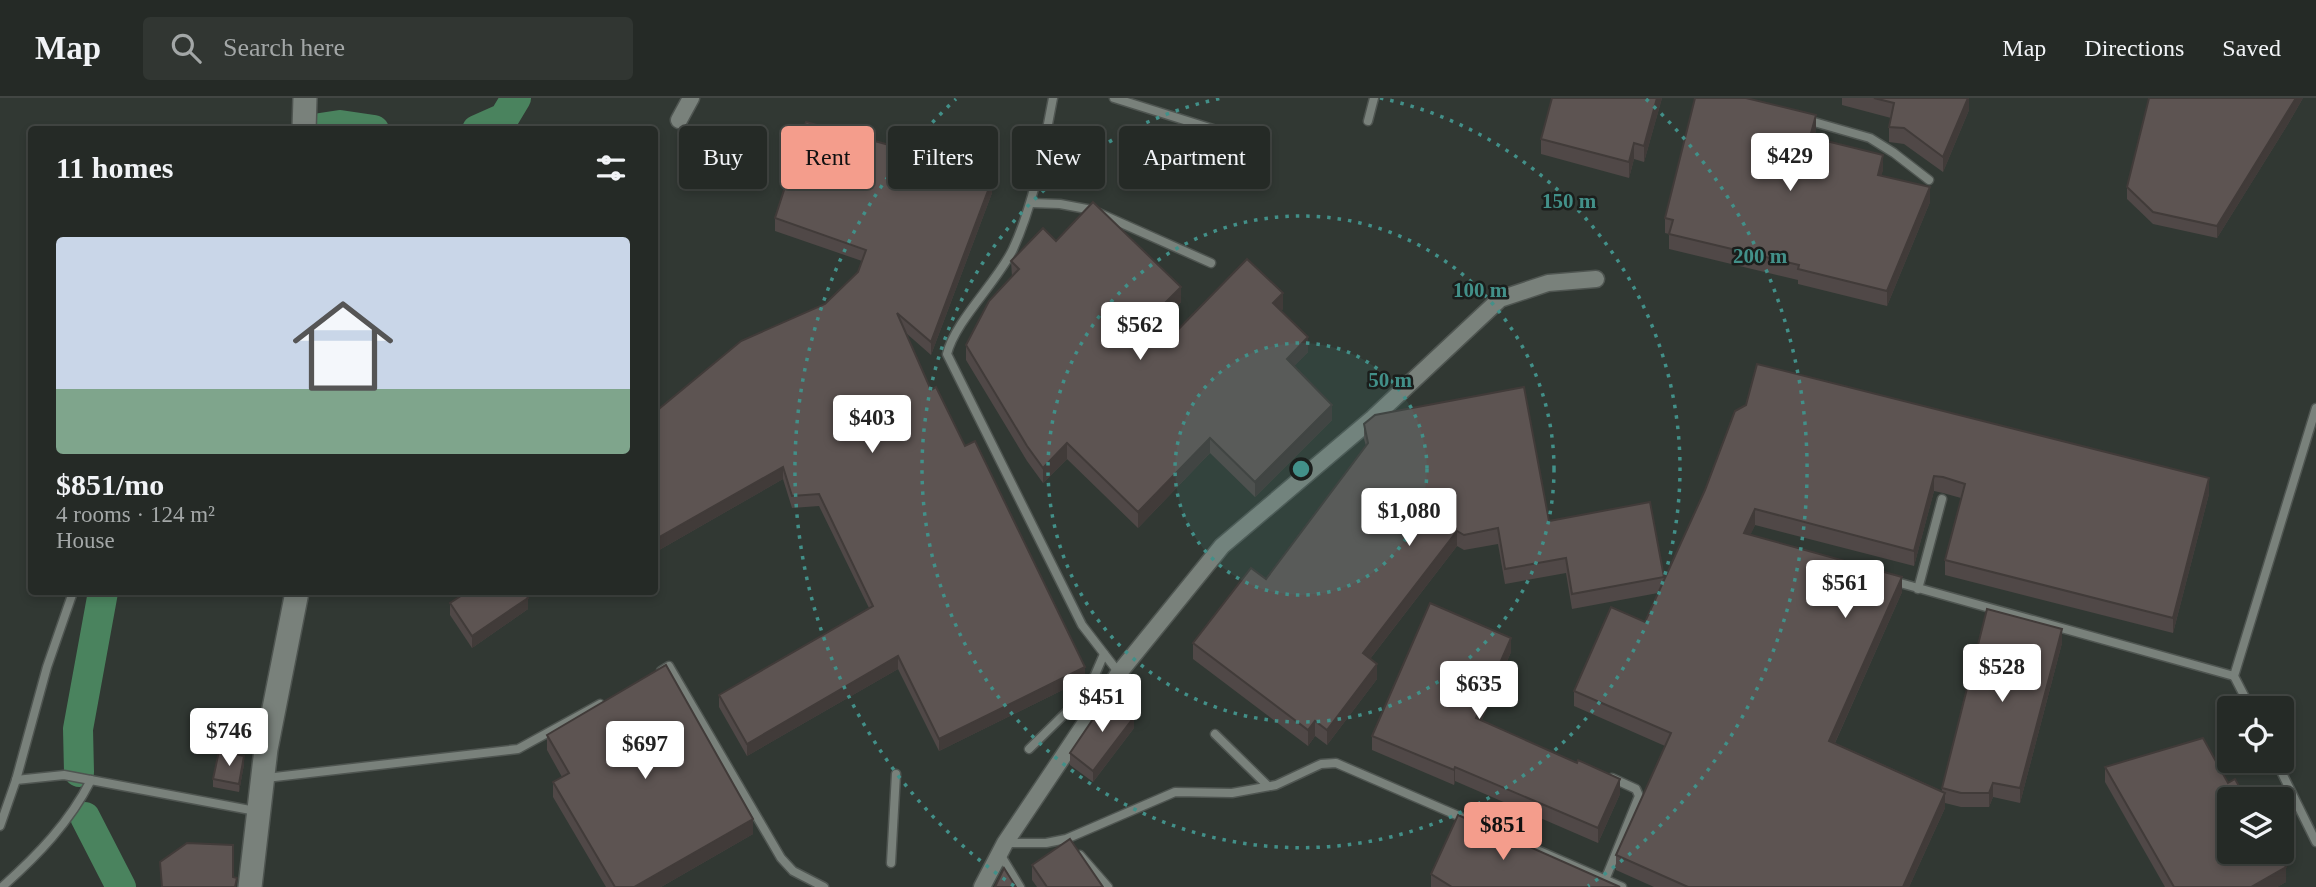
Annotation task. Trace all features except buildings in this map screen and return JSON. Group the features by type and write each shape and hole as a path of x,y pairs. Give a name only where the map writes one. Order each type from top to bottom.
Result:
{"street":[{"path":"679,120 691,98"},
{"path":"982,887 1002,848 1119,673 1222,546 1373,418 1500,299 1548,283 1596,279"},
{"path":"250,887 262,779 296,595"}],"lane":[{"path":"1053,98 1031,203 1013,251 956,335 949,348 948,358 1082,625 1119,673"},
{"path":"1114,98 1203,126"},
{"path":"1368,121 1374,98"},
{"path":"1794,116 1870,138 1894,152 1929,180"},
{"path":"1031,203 1060,204 1092,210 1211,263"},
{"path":"2244,696 2234,676 2316,408"},
{"path":"1918,589 1942,499"},
{"path":"1879,578 2234,676"},
{"path":"0,826 16,780 47,667 72,595"},
{"path":"1029,749 1088,691 1104,654"},
{"path":"658,673 670,666 781,858 793,871 824,887"},
{"path":"262,779 518,749 612,698"},
{"path":"1215,734 1268,786"},
{"path":"1020,887 1002,848 1066,839 1175,792 1233,793 1268,786 1321,764 1336,763 1477,824"},
{"path":"1602,773 1636,789 1639,796 1605,880"},
{"path":"2282,773 2316,842"},
{"path":"891,863 896,774"},
{"path":"16,780 64,775 259,811"},
{"path":"2,887 40,853 79,804 92,780"},
{"path":"1066,839 1108,887"},
{"path":"1516,841 1622,887"}],"waterway":[{"path":"486,126 504,118 516,98"},
{"path":"333,126 347,126"},
{"path":"79,772 78,729 102,595"},
{"path":"85,817 121,887"}]}
